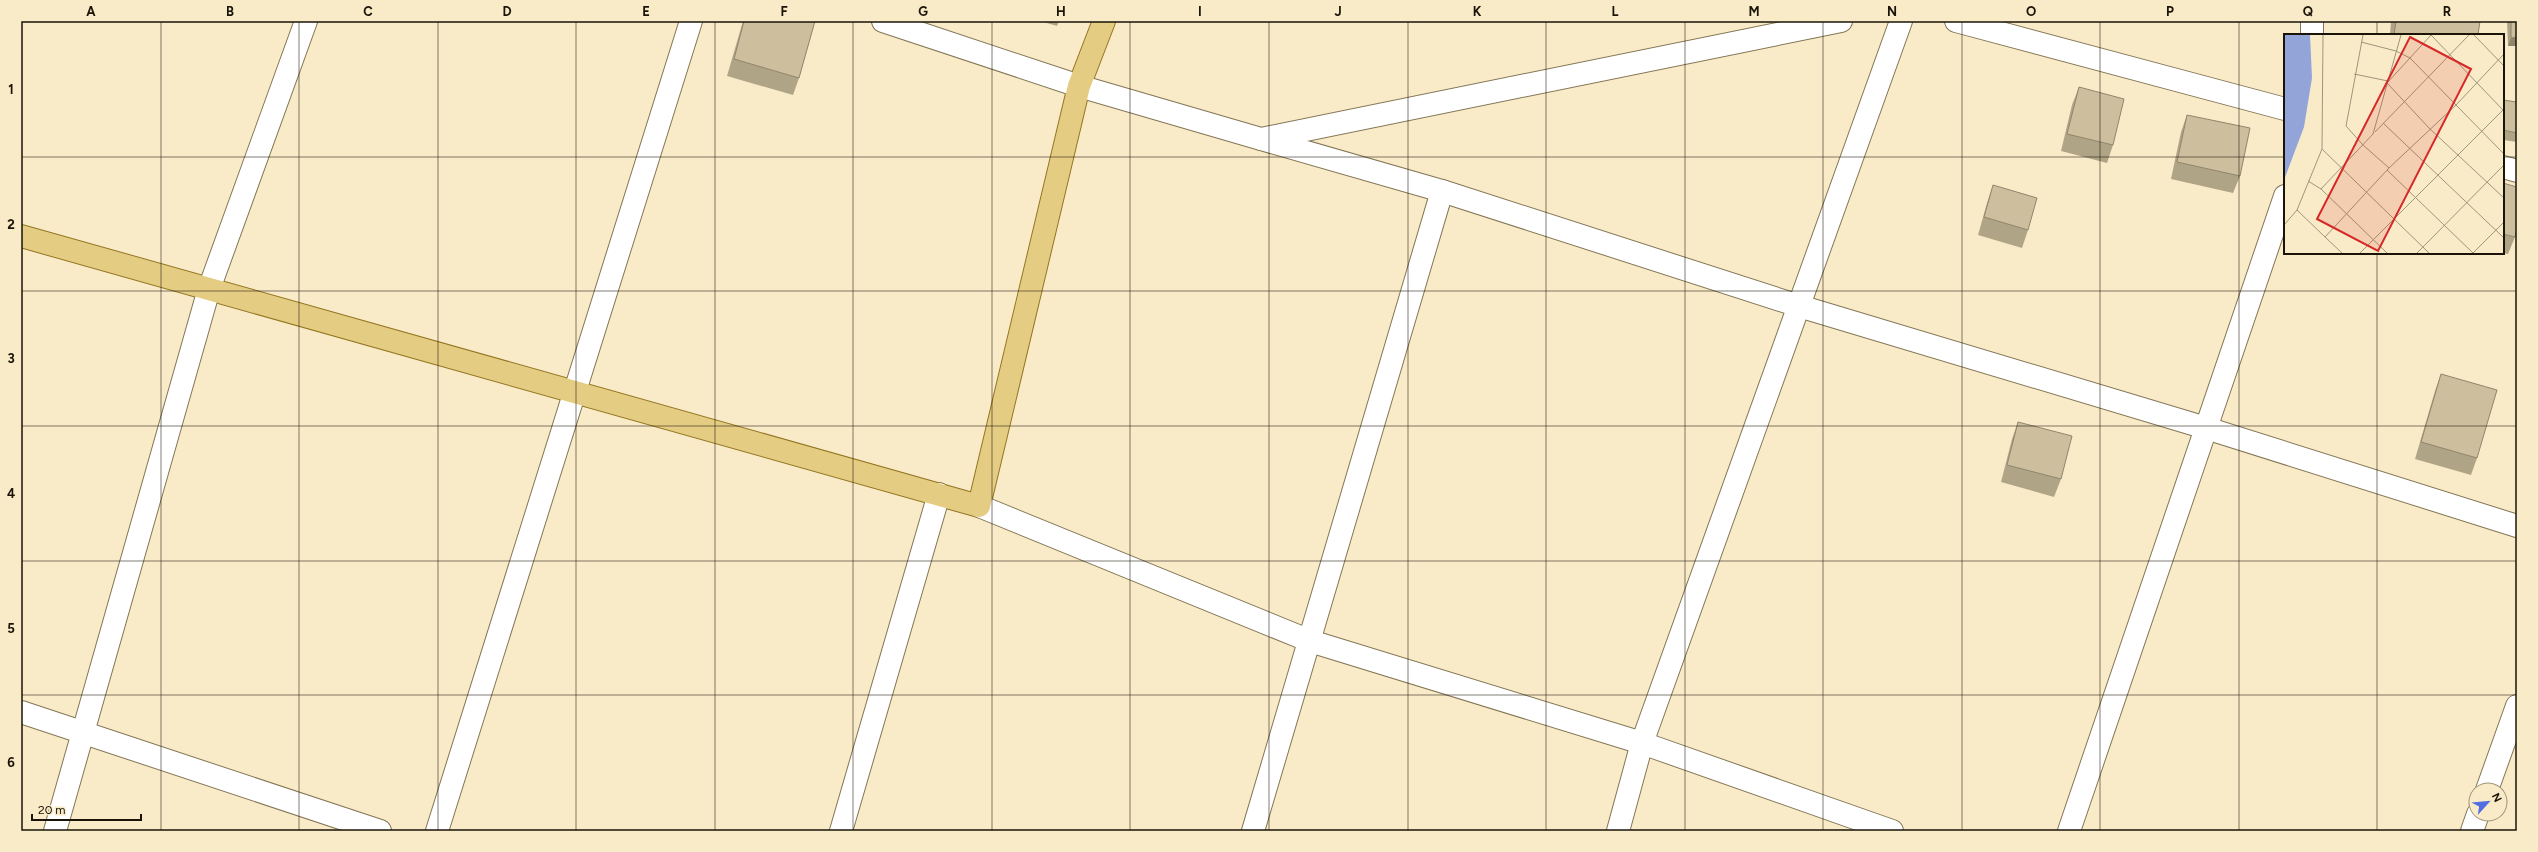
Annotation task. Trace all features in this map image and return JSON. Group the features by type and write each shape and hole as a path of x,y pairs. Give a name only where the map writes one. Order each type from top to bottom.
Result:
{"main road":[{"path":"21,236 979,506 1079,86 1104,21"}],"street":[{"path":"55,831 209,289 306,21"},
{"path":"436,831 576,392 691,21"},
{"path":"883,21 1079,86 1442,191 1799,306 2206,428 2517,526"},
{"path":"1261,139 1841,21"},
{"path":"1618,831 1642,743 1902,21"},
{"path":"1956,21 2284,109"},
{"path":"2312,21 2312,34"},
{"path":"2504,167 2517,171"},
{"path":"1253,831 1442,191"},
{"path":"2069,831 2284,199"},
{"path":"841,831 939,494"},
{"path":"979,506 1310,641 1642,743 1892,831"},
{"path":"2490,782 2517,706"},
{"path":"21,712 380,831"}],"building":[{"path":"744,21 815,21 799,78 734,59"},
{"path":"2396,21 2480,21 2478,34 2394,34"},
{"path":"2511,21 2517,21 2517,37 2511,38"},
{"path":"2079,87 2124,99 2113,145 2067,134"},
{"path":"2504,100 2517,102 2517,133 2504,130"},
{"path":"2187,115 2250,128 2240,176 2177,162"},
{"path":"2504,183 2517,187 2517,228 2515,237 2504,234"},
{"path":"1993,185 2037,198 2028,230 1984,217"},
{"path":"2441,374 2497,390 2477,458 2421,442"},
{"path":"2018,422 2072,436 2061,479 2007,465"}]}
